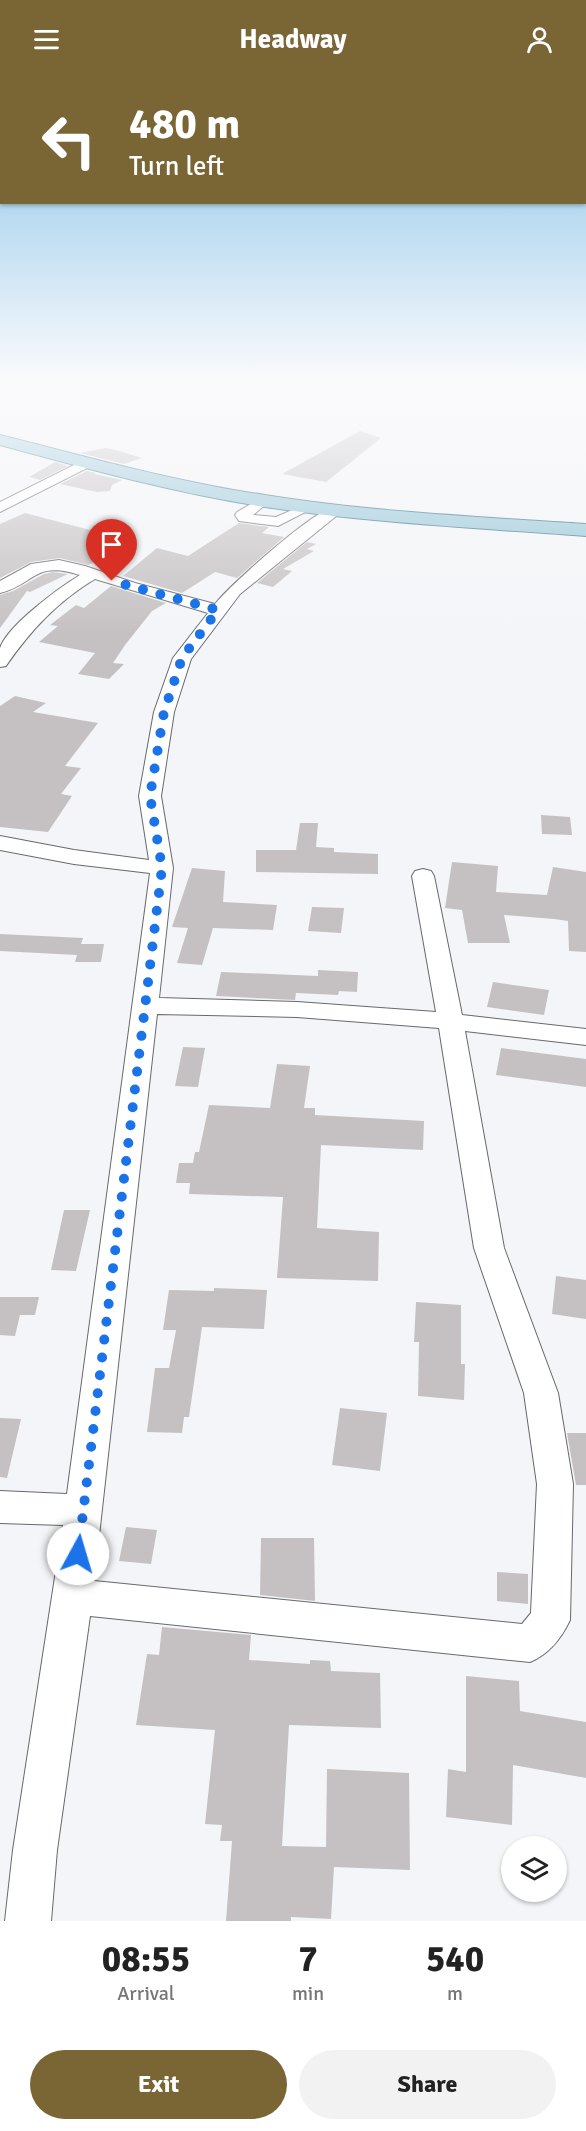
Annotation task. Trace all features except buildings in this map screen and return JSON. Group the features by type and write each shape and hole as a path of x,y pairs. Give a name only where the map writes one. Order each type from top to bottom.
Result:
{"main road":[{"path":"86,463 263,501 322,509 586,530"}],"street":[{"path":"0,508 86,463"},
{"path":"263,501 242,515 244,518 279,522 322,509"},
{"path":"28,1921 35,1850 73,1597 162,868 150,796 164,712 182,658 218,610 250,577 305,532 322,509"},
{"path":"0,588 33,568 49,565 76,567 155,594 218,610"},
{"path":"0,662 19,632 67,589 91,574"},
{"path":"0,843 74,857 162,868"},
{"path":"73,1597 530,1643 550,1620 555,1484 541,1393 489,1248 437,941 423,876"},
{"path":"144,1006 239,1007 450,1021 496,1029 586,1037"},
{"path":"0,1508 82,1510"}],"route":[{"path":"78,1554 162,868 150,796 164,712 182,658 218,610 112,581"}]}
